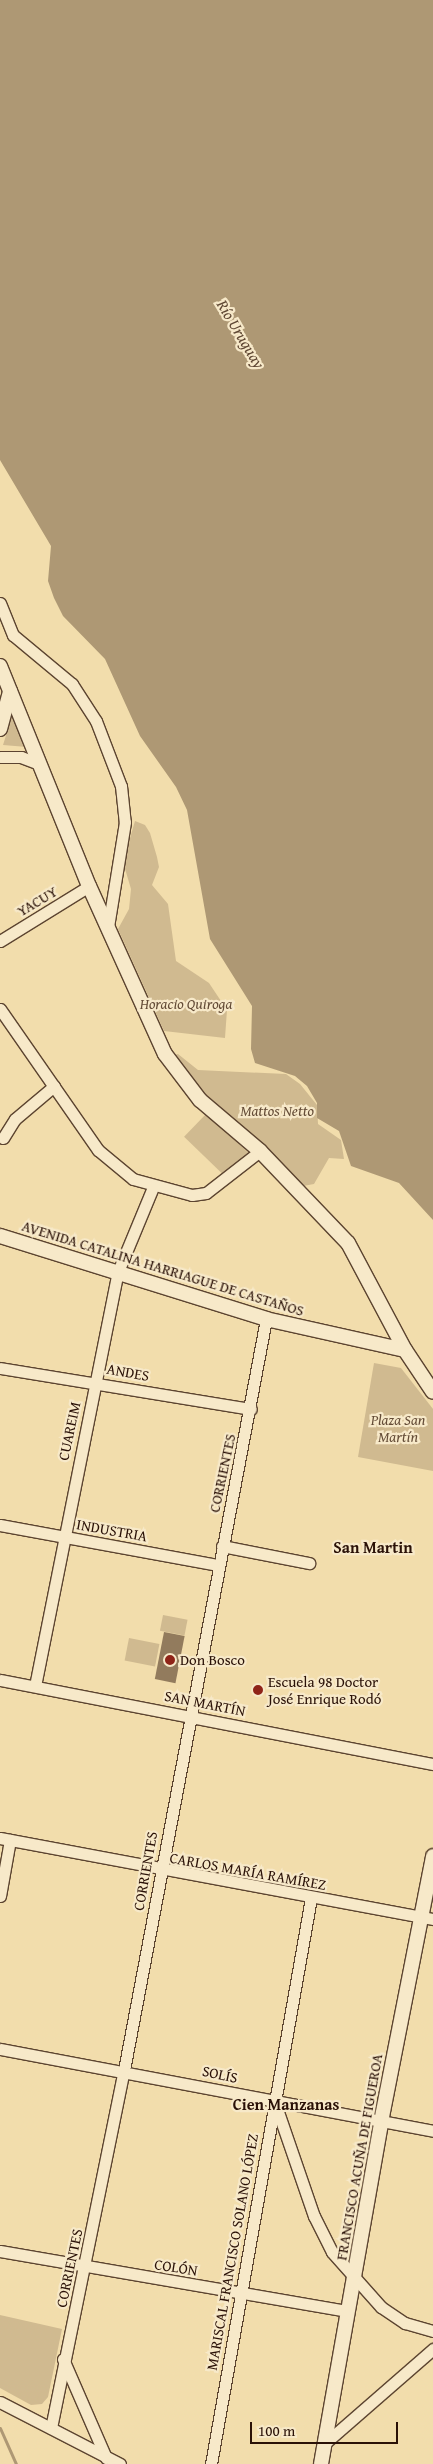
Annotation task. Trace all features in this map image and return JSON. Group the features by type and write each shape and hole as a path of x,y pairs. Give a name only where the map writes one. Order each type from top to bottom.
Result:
{"street":[{"path":"0,603 13,635 72,684 96,721 121,786 125,822 108,927"},
{"path":"0,666 37,763 90,886 180,1078 260,1151 348,1243 405,1350 433,1392"},
{"path":"0,729 10,690"},
{"path":"0,757 21,757 37,763"},
{"name":"YACUY","path":"0,941 90,886"},
{"path":"0,1009 54,1086 114,1166 153,1188 192,1195 206,1194 260,1151"},
{"path":"3,1138 14,1119 54,1086"},
{"name":"CUAREIM","path":"35,1686 63,1536 117,1274 153,1188"},
{"name":"AVENIDA CATALINA HARRIAGUE DE CASTAÑOS","path":"0,1236 266,1319 405,1350"},
{"name":"CORRIENTES","path":"51,2428 63,2359 85,2268 124,2070 189,1714 250,1409 266,1319"},
{"name":"ANDES","path":"0,1368 95,1381 250,1409"},
{"name":"INDUSTRIA","path":"0,1525 218,1565"},
{"path":"222,1546 309,1563"},
{"name":"SAN MARTÍN","path":"0,1680 189,1714 433,1764"},
{"path":"0,1896 5,1839"},
{"name":"CARLOS MARÍA RAMÍREZ","path":"5,1839 161,1870 428,1918"},
{"name":"FRANCISCO ACUÑA DE FIGUEROA","path":"321,2464 381,2122 428,1918 433,1856"},
{"name":"MARISCAL FRANCISCO SOLANO LÓPEZ","path":"210,2464 238,2292 311,1898"},
{"name":"SOLÍS","path":"0,2049 124,2070 433,2131"},
{"path":"274,2101 314,2216 332,2252 354,2280 405,2323 433,2331"},
{"name":"COLÓN","path":"0,2252 85,2268 348,2311"},
{"path":"324,2444 433,2349"},
{"path":"63,2359 106,2458"},
{"path":"0,2402 120,2464"}],"green space":[{"path":"14,710 27,747 3,745"},
{"name":"Horacio Quiroga","path":"135,821 145,825 150,833 159,867 152,885 168,904 176,961 209,983 227,1010 225,1038 164,1031 118,929 129,909 131,889 123,862"},
{"name":"Mattos Netto","path":"178,1054 198,1070 286,1074 300,1084 317,1105 318,1124 341,1140 344,1159 329,1158 314,1184 303,1186 191,1082 172,1056"},
{"path":"207,1113 249,1154 227,1178 184,1137"},
{"name":"Plaza San Martín","path":"374,1363 401,1368 433,1409 433,1471 358,1457"},
{"path":"163,1615 188,1620 184,1635 160,1631"},
{"path":"129,1638 159,1644 155,1666 125,1661"},
{"path":"0,2315 62,2329 48,2397 42,2404 31,2405 0,2388"}],"water":[{"name":"Río Uruguay","path":"0,0 433,0 433,1220 399,1183 351,1166 339,1131 317,1118 317,1103 307,1086 295,1076 255,1063 251,1049 252,1006 210,939 187,810 176,787 140,736 105,659 63,616 48,581 51,546 0,460"}],"building":[{"name":"Don Bosco","path":"164,1632 185,1636 175,1683 155,1679"}],"waterway":[{"path":"0,2428 16,2464"}],"place":[{"name":"Don Bosco","path":"170,1660"},
{"name":"Escuela 98 Doctor José Enrique Rodó","path":"258,1690"}],"district":[{"name":"San Martin","path":"373,1547"},
{"name":"Cien Manzanas","path":"286,2104"}]}
